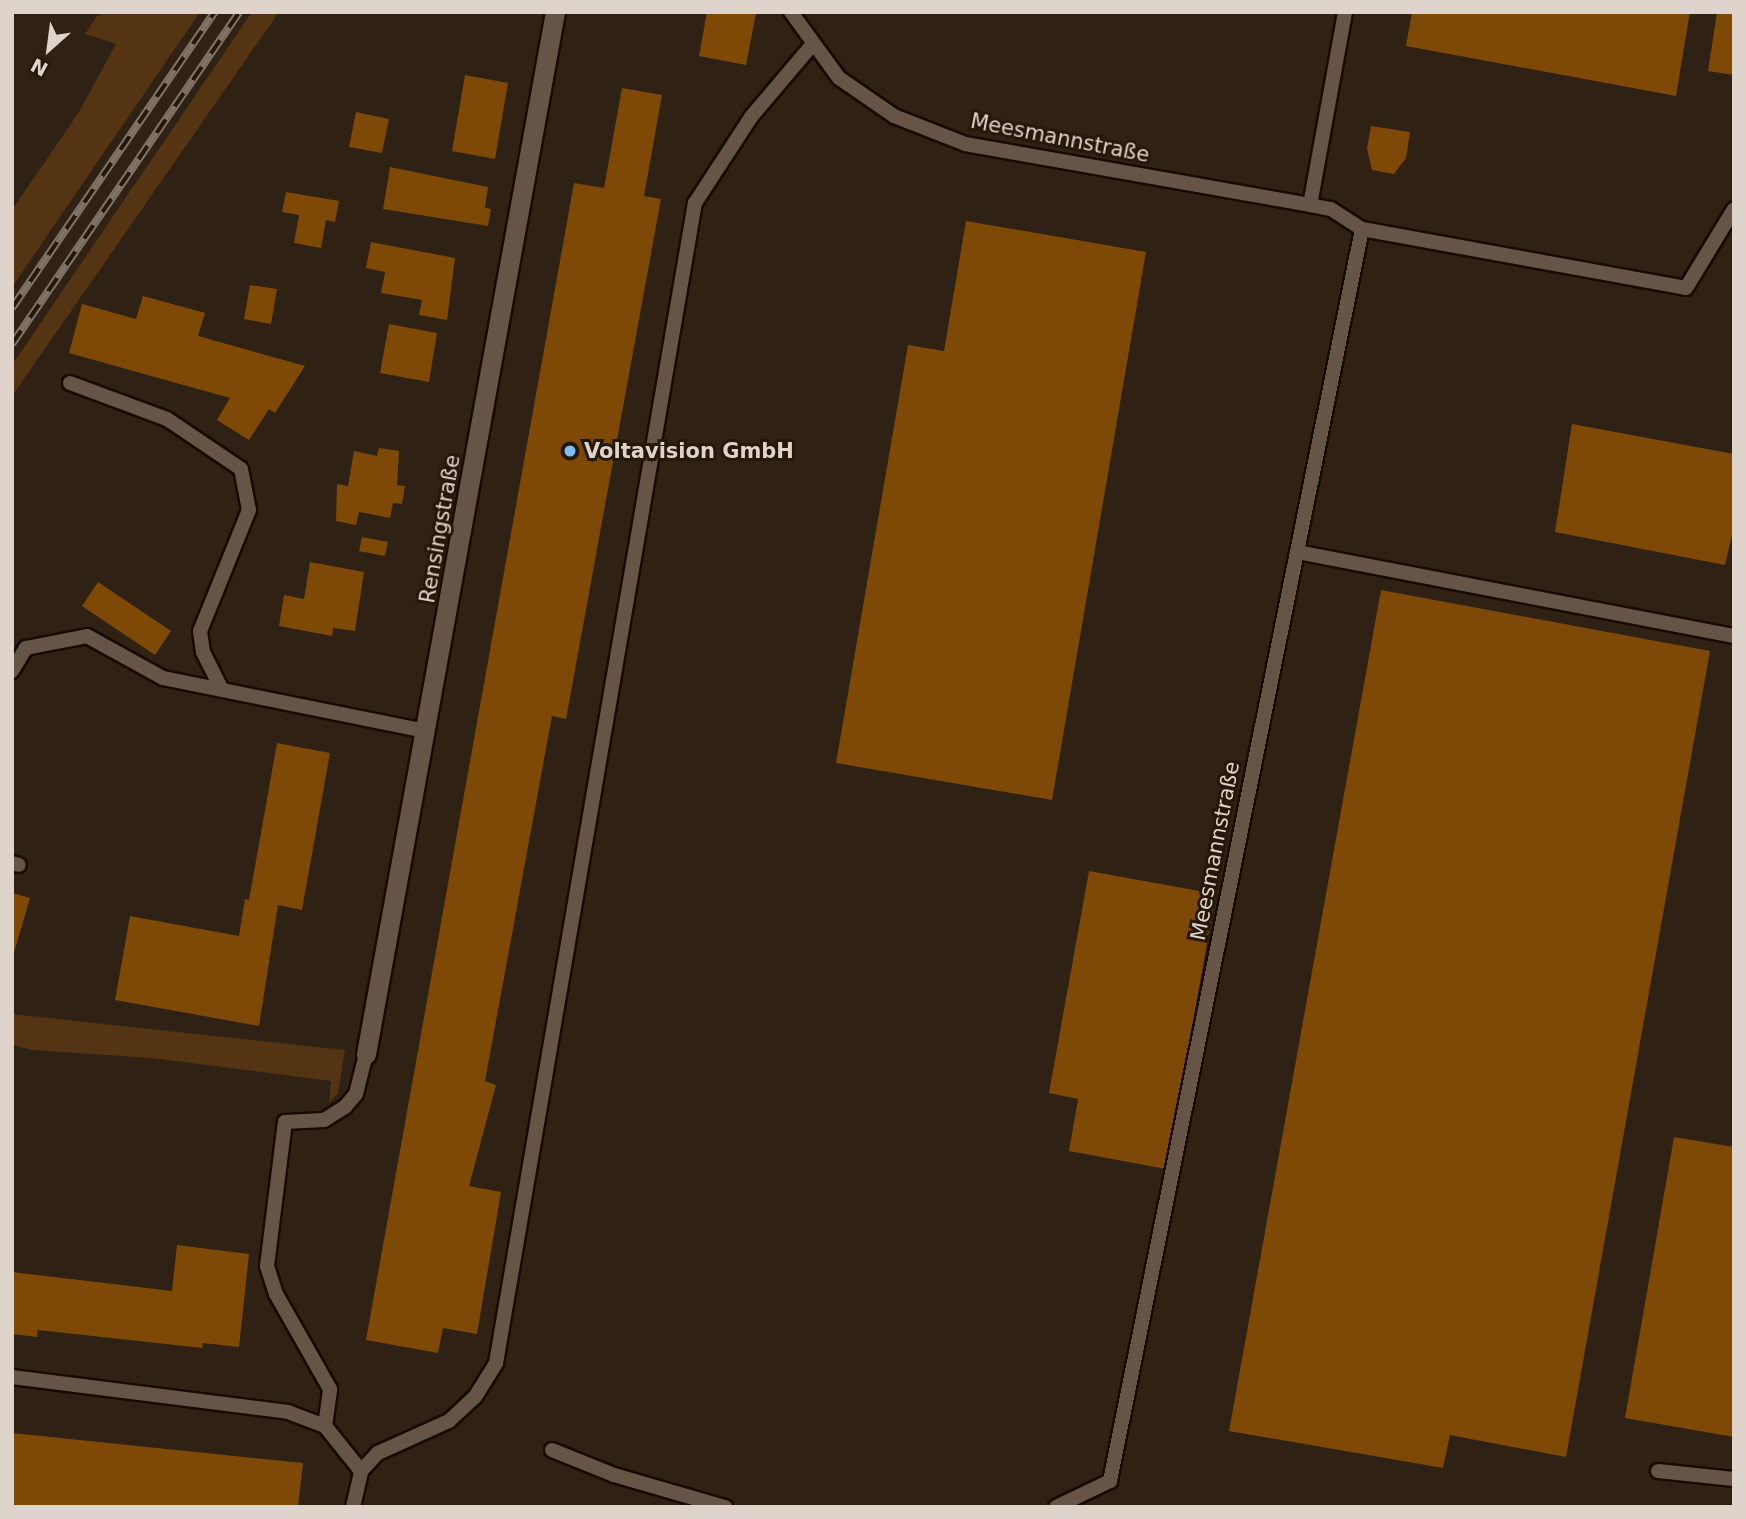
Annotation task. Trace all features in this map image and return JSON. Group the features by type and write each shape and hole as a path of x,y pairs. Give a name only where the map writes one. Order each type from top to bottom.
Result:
{"street":[{"name":"Rensingstraße","path":"366,1054 428,732 555,12"}],"lane":[{"name":"Meesmannstraße","path":"791,12 812,46 839,78 894,116 965,144 1331,209 1362,229 1686,288 1734,209"},
{"path":"1310,205 1345,12"},
{"path":"353,1507 361,1471 378,1453 449,1421 475,1397 496,1363 695,203 751,117 812,46"},
{"name":"Meesmannstraße","path":"1056,1507 1110,1481 1362,229"},
{"path":"70,383 167,419 241,469 249,510 200,631 203,652 222,690"},
{"path":"1297,552 1734,636"},
{"path":"12,671 26,648 87,636 163,678 428,732"},
{"path":"325,1426 330,1389 276,1294 267,1266 285,1122 324,1119 345,1107 356,1094 366,1054"},
{"path":"12,1377 259,1405 325,1426 361,1471"},
{"path":"552,1450 614,1475 725,1507"},
{"path":"1658,1471 1734,1479"}],"shaded area":[{"path":"111,12 200,12 12,287 12,210 79,112 116,44 85,34 97,16"},
{"path":"252,12 279,12 12,396 12,365"},
{"path":"12,1014 345,1050 338,1093 329,1103 331,1081 152,1058 33,1050 12,1045"}],"building":[{"path":"707,12 756,13 746,65 699,56"},
{"path":"1412,12 1690,12 1676,96 1406,46"},
{"path":"1717,12 1734,12 1734,75 1708,71"},
{"path":"465,75 508,83 495,159 452,151"},
{"path":"622,88 662,95 644,196 661,199 566,719 552,716 485,1081 496,1085 469,1186 501,1192 477,1334 443,1328 438,1353 366,1340 574,183 604,188"},
{"path":"356,112 389,119 382,153 349,147"},
{"path":"1371,126 1410,132 1406,158 1394,174 1372,170 1367,149"},
{"path":"390,167 488,187 485,208 491,209 488,226 383,209"},
{"path":"286,192 339,201 335,222 326,220 321,248 294,243 299,215 282,212"},
{"path":"966,221 1146,252 1052,800 836,763 908,345 944,351"},
{"path":"371,242 455,258 447,320 419,315 422,300 381,293 385,272 366,268"},
{"path":"250,285 277,289 271,324 244,319"},
{"path":"143,296 205,313 198,336 305,366 275,413 269,409 249,440 217,420 230,398 69,353 82,304 136,319"},
{"path":"389,324 437,333 429,382 380,373"},
{"path":"1572,424 1734,454 1734,526 1725,565 1555,532"},
{"path":"379,448 399,451 397,485 405,486 402,504 393,503 390,518 359,512 356,525 336,521 337,484 348,486 354,451 377,456"},
{"path":"362,537 388,542 385,556 359,551"},
{"path":"310,562 364,572 355,631 333,628 332,636 279,626 284,595 304,599"},
{"path":"98,582 171,631 155,655 82,606"},
{"path":"1381,590 1710,651 1566,1457 1450,1435 1443,1468 1229,1431"},
{"path":"277,743 330,753 302,910 278,905 259,1026 115,1000 130,916 239,936 245,899 249,900"},
{"path":"1089,871 1216,894 1166,1169 1069,1151 1078,1099 1049,1093"},
{"path":"12,893 30,898 13,956 12,956"},
{"path":"1674,1137 1734,1147 1734,1437 1625,1418"},
{"path":"177,1245 249,1254 239,1347 203,1343 202,1348 38,1330 37,1337 12,1334 12,1272 172,1291"},
{"path":"12,1433 303,1463 298,1507 12,1507"}],"railway":[{"path":"12,308 215,12"},
{"path":"12,344 239,12"}],"place":[{"name":"Voltavision GmbH","path":"570,451"}]}
